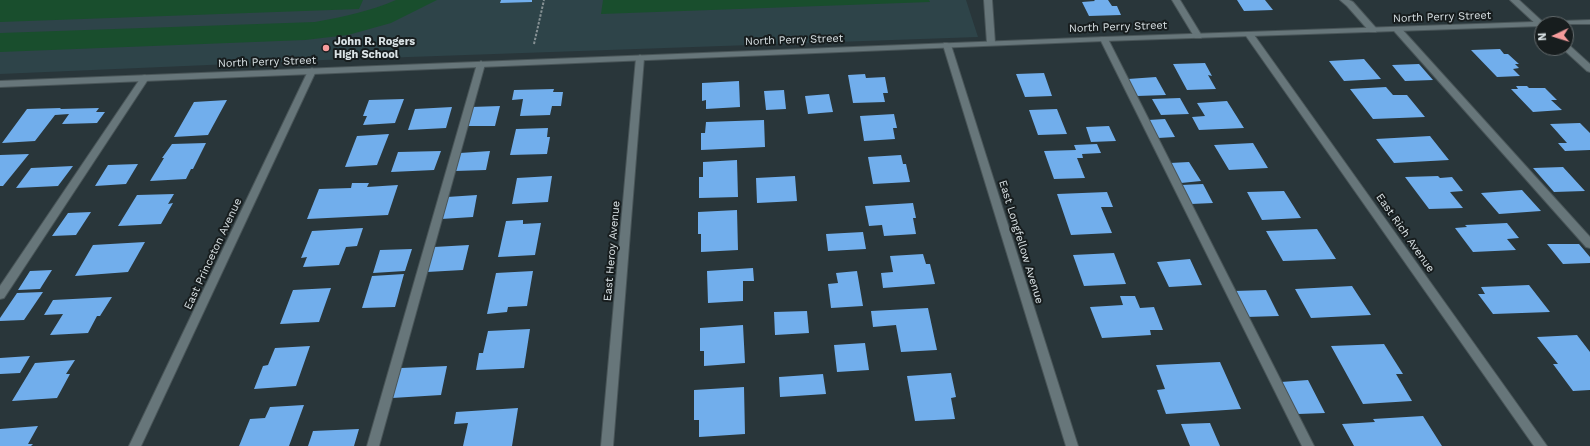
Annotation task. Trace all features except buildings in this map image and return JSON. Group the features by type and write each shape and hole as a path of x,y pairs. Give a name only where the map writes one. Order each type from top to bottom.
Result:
{"street":[{"path":"988,0 991,43"},
{"path":"1176,0 1198,36"},
{"path":"1344,0 1350,4 1373,30"},
{"path":"1514,0 1534,19"},
{"name":"North Perry Street","path":"1574,23 1590,22"},
{"name":"North Perry Street","path":"0,84 991,43 1534,25"},
{"path":"1397,30 1590,244"},
{"name":"East Rich Avenue","path":"1249,34 1541,446"},
{"path":"1104,39 1308,446"},
{"name":"East Longfellow Avenue","path":"947,45 1072,446"},
{"path":"1574,54 1590,69"},
{"name":"East Heroy Avenue","path":"607,446 640,58"},
{"path":"373,446 481,64"},
{"name":"East Princeton Avenue","path":"136,446 312,71"},
{"path":"0,295 145,78"}],"path":[{"path":"532,49 544,0"}],"shaded area":[{"name":"John R. Rogers High School","path":"0,0 966,0 978,37 324,60 0,74"}],"green space":[{"path":"0,0 363,0 359,9 0,22"},
{"path":"396,0 437,0 391,23 348,35 305,40 0,52 0,33 315,22 356,13"},
{"path":"603,0 929,0 930,2 601,14"}],"place":[{"name":"John R. Rogers High School","path":"326,48"}]}
